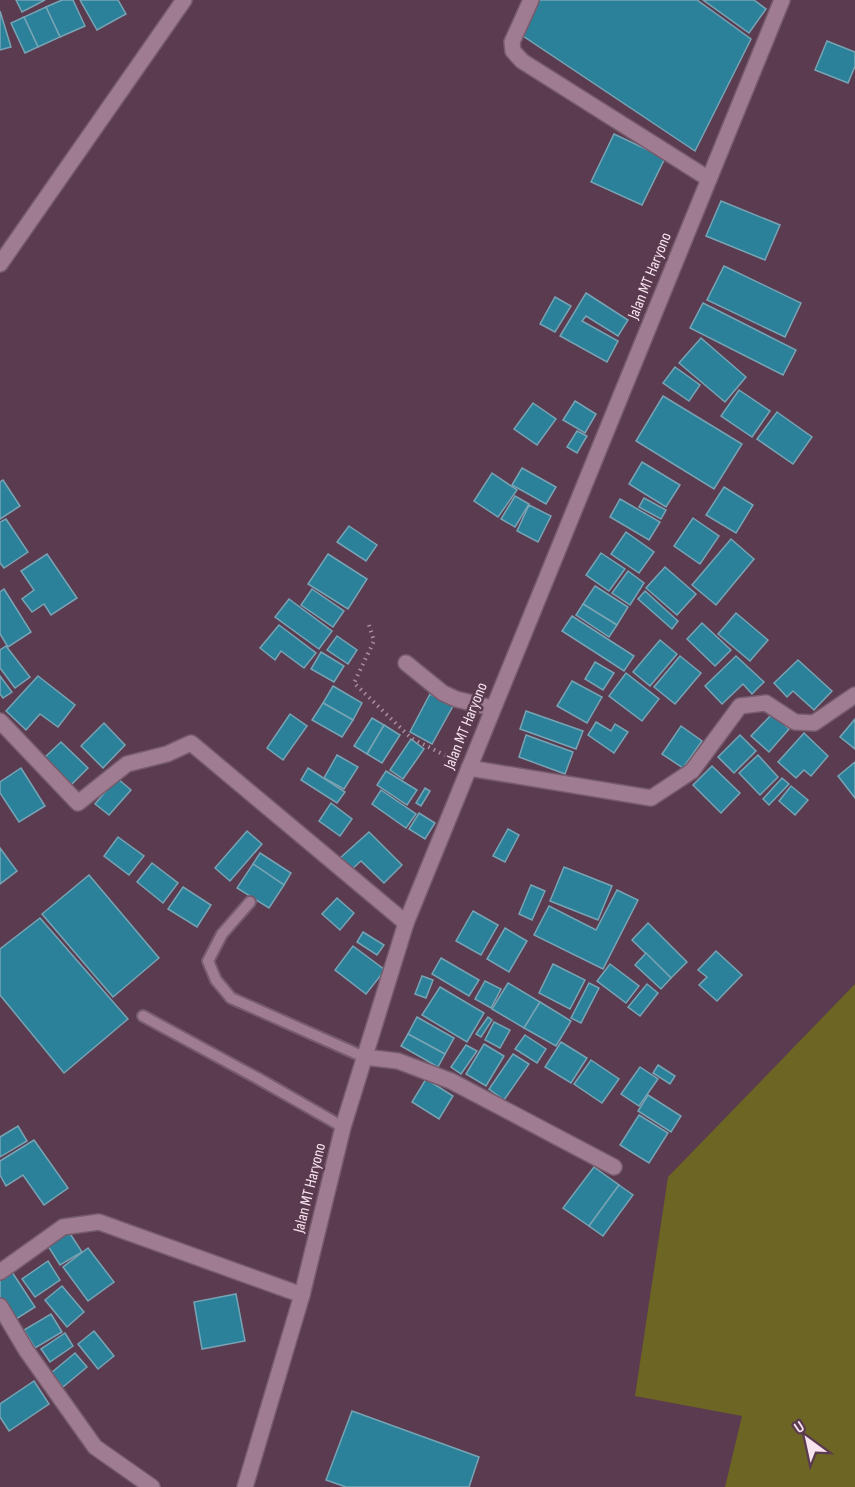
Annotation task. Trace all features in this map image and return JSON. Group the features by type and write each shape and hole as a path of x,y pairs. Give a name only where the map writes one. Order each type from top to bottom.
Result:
{"street":[{"path":"0,264 184,0"},
{"path":"531,0 512,42 513,51 517,56 709,179"},
{"name":"Jalan MT Haryono","path":"245,1487 302,1295 343,1127 406,923 782,0"},
{"path":"406,663 443,693 456,699 492,708"},
{"path":"469,768 651,798 692,771 740,706 766,703 795,722 814,723 855,695"},
{"path":"0,721 78,803 127,764 167,754 191,743 406,923"},
{"path":"364,1057 398,1061 451,1081 614,1167"},
{"path":"0,1272 63,1227 99,1222 302,1295"},
{"path":"0,1306 26,1350 94,1447 152,1487"}],"lane":[{"path":"250,902 222,934 208,961 216,980 231,998 364,1057"},
{"path":"142,1016 343,1127"}],"path":[{"path":"369,625 374,641 354,683 411,738 469,768"}],"shaded area":[{"path":"855,984 855,1487 725,1487 742,1416 635,1396 668,1177"}],"building":[{"path":"16,0 45,0 22,12"},
{"path":"62,0 73,0 85,26 60,37 46,7"},
{"path":"80,0 118,0 126,14 97,30"},
{"path":"538,0 697,0 751,39 695,151 520,34"},
{"path":"703,0 754,0 766,9 749,33"},
{"path":"46,7 60,37 38,47 24,17"},
{"path":"0,11 11,47 0,50"},
{"path":"24,17 38,47 25,53 11,23"},
{"path":"827,41 855,52 855,66 848,83 815,70"},
{"path":"614,134 665,158 642,205 591,182"},
{"path":"721,201 780,225 765,260 706,236"},
{"path":"724,266 801,303 785,337 707,300"},
{"path":"586,293 628,320 618,336 586,316 582,321 618,341 607,362 560,336"},
{"path":"555,297 571,306 555,332 540,324"},
{"path":"703,303 796,350 783,375 690,328"},
{"path":"701,338 746,377 725,402 679,363"},
{"path":"675,367 700,385 689,401 663,383"},
{"path":"739,390 770,411 752,437 721,416"},
{"path":"663,396 742,444 714,489 636,441"},
{"path":"575,401 596,414 585,433 563,420"},
{"path":"533,403 556,419 537,445 514,429"},
{"path":"777,412 812,437 793,464 757,439"},
{"path":"577,431 587,436 577,453 567,447"},
{"path":"642,462 680,485 666,507 629,484"},
{"path":"522,468 556,487 546,504 512,485"},
{"path":"492,473 517,490 498,517 474,501"},
{"path":"3,480 20,506 0,519 0,482"},
{"path":"724,487 753,505 736,533 706,515"},
{"path":"515,496 529,504 515,527 501,519"},
{"path":"644,498 666,510 661,519 639,507"},
{"path":"620,499 660,522 649,540 610,517"},
{"path":"529,505 551,516 538,542 517,531"},
{"path":"693,518 719,536 700,564 674,546"},
{"path":"6,519 28,552 4,568 0,563 0,522"},
{"path":"349,526 377,545 366,561 337,542"},
{"path":"626,532 654,552 639,573 611,554"},
{"path":"731,539 754,559 716,605 692,585"},
{"path":"601,553 625,569 609,591 586,575"},
{"path":"47,554 77,598 51,615 44,604 32,612 22,599 34,590 21,571"},
{"path":"328,554 367,579 348,609 308,584"},
{"path":"665,567 696,594 677,615 646,588"},
{"path":"628,571 644,583 630,605 612,593"},
{"path":"595,586 628,607 617,625 583,604"},
{"path":"4,589 31,632 8,647 0,634 0,592"},
{"path":"312,589 344,611 333,627 301,605"},
{"path":"645,591 678,621 672,629 638,599"},
{"path":"289,599 332,631 319,649 275,617"},
{"path":"583,604 617,625 609,637 576,615"},
{"path":"736,613 768,640 750,661 718,634"},
{"path":"572,616 634,656 624,671 562,631"},
{"path":"702,623 731,650 715,666 687,639"},
{"path":"279,625 316,653 304,668 281,651 275,660 260,648"},
{"path":"337,636 357,650 348,664 327,650"},
{"path":"660,640 677,654 650,686 633,672"},
{"path":"6,646 30,677 15,688 0,668 0,650"},
{"path":"321,652 344,666 334,682 311,669"},
{"path":"680,656 701,673 675,704 654,687"},
{"path":"736,656 764,682 752,694 743,684 722,704 705,686"},
{"path":"798,660 832,691 814,710 793,691 787,697 774,683"},
{"path":"595,662 614,673 603,690 585,679"},
{"path":"626,673 659,699 642,721 609,696"},
{"path":"0,676 12,692 3,698 0,694"},
{"path":"38,676 75,705 58,727 40,714 26,730 6,711"},
{"path":"572,681 602,697 587,723 557,706"},
{"path":"333,686 362,703 353,720 323,703"},
{"path":"430,694 453,706 432,744 410,732"},
{"path":"323,703 353,720 342,737 312,720"},
{"path":"526,711 583,731 576,749 520,729"},
{"path":"290,714 307,726 283,760 267,748"},
{"path":"772,714 789,729 769,752 751,736"},
{"path":"372,718 384,725 367,754 354,746"},
{"path":"855,719 855,749 840,737"},
{"path":"596,722 611,731 615,724 628,732 614,753 588,735"},
{"path":"104,723 125,745 103,768 81,746"},
{"path":"384,725 400,735 382,763 367,754"},
{"path":"681,726 702,741 683,768 662,754"},
{"path":"804,733 828,756 811,776 804,770 796,778 778,762"},
{"path":"526,735 573,752 565,774 519,757"},
{"path":"740,735 756,751 734,773 718,757"},
{"path":"411,739 424,749 403,779 390,770"},
{"path":"61,742 88,768 70,786 43,759"},
{"path":"337,755 358,767 344,789 324,778"},
{"path":"758,755 778,777 760,795 739,773"},
{"path":"855,762 855,798 838,776"},
{"path":"712,766 740,793 721,813 693,785"},
{"path":"21,768 45,806 19,822 0,793 0,782"},
{"path":"308,768 345,792 337,803 301,780"},
{"path":"386,771 417,790 407,805 377,785"},
{"path":"117,778 131,790 109,815 95,804"},
{"path":"782,778 789,784 769,805 763,799"},
{"path":"791,786 808,800 795,815 779,801"},
{"path":"425,788 430,791 421,806 416,803"},
{"path":"381,790 416,814 406,828 372,804"},
{"path":"331,803 352,819 340,836 319,821"},
{"path":"419,813 435,823 425,839 409,829"},
{"path":"508,829 519,835 505,862 493,856"},
{"path":"247,831 262,844 230,881 215,868"},
{"path":"369,832 402,865 384,883 361,861 351,870 340,858"},
{"path":"118,837 144,856 129,875 104,856"},
{"path":"0,848 17,871 0,884"},
{"path":"260,853 291,873 284,885 253,864"},
{"path":"152,863 178,883 163,903 137,882"},
{"path":"253,864 284,885 269,908 237,888"},
{"path":"564,867 612,886 598,920 550,901"},
{"path":"89,875 159,958 113,997 42,914"},
{"path":"531,885 545,891 532,920 519,914"},
{"path":"183,887 211,905 197,927 168,909"},
{"path":"617,890 638,900 603,969 534,935 549,906 596,930"},
{"path":"337,898 354,913 340,930 322,914"},
{"path":"473,911 498,925 481,955 456,941"},
{"path":"40,918 128,1019 64,1073 0,995 0,949"},
{"path":"648,923 687,962 671,978 632,940"},
{"path":"505,928 527,941 509,972 487,959"},
{"path":"363,932 384,945 377,955 357,942"},
{"path":"353,946 385,970 366,994 335,970"},
{"path":"716,951 742,975 717,1001 699,985 707,977 698,970"},
{"path":"646,953 671,978 661,989 635,965"},
{"path":"441,958 479,980 469,996 432,974"},
{"path":"553,964 585,980 570,1009 539,993"},
{"path":"610,964 639,986 626,1003 597,981"},
{"path":"422,976 433,980 426,998 415,994"},
{"path":"485,981 501,989 491,1008 475,999"},
{"path":"508,983 540,1002 524,1028 492,1009"},
{"path":"589,983 599,988 581,1023 571,1018"},
{"path":"647,984 658,993 640,1016 628,1007"},
{"path":"440,987 484,1013 467,1042 422,1015"},
{"path":"540,1002 571,1021 556,1046 524,1028"},
{"path":"417,1017 454,1038 445,1054 408,1034"},
{"path":"488,1017 492,1020 481,1037 476,1034"},
{"path":"494,1022 510,1030 500,1048 485,1040"},
{"path":"408,1034 445,1054 438,1067 401,1046"},
{"path":"525,1035 546,1049 537,1063 515,1049"},
{"path":"561,1042 587,1058 571,1083 545,1067"},
{"path":"484,1044 504,1056 486,1086 466,1074"},
{"path":"466,1045 477,1051 461,1074 451,1067"},
{"path":"513,1054 529,1064 504,1100 489,1089"},
{"path":"591,1060 619,1079 602,1103 574,1084"},
{"path":"658,1065 675,1076 670,1084 653,1073"},
{"path":"640,1067 658,1079 639,1106 621,1094"},
{"path":"426,1079 453,1096 439,1119 412,1102"},
{"path":"648,1095 681,1116 671,1132 638,1111"},
{"path":"639,1115 668,1133 649,1163 620,1145"},
{"path":"18,1126 27,1141 0,1157 0,1137"},
{"path":"34,1140 68,1188 44,1205 23,1175 6,1186 0,1175 0,1161"},
{"path":"594,1167 619,1185 589,1226 563,1208"},
{"path":"619,1185 633,1195 603,1236 589,1226"},
{"path":"69,1232 82,1252 60,1265 48,1246"},
{"path":"88,1248 114,1282 88,1301 63,1267"},
{"path":"48,1261 60,1280 35,1297 22,1279"},
{"path":"12,1272 35,1307 13,1321 0,1301 0,1280"},
{"path":"62,1286 84,1312 67,1327 45,1300"},
{"path":"236,1294 245,1341 202,1349 194,1302"},
{"path":"51,1314 62,1332 35,1348 24,1330"},
{"path":"94,1331 114,1356 98,1369 78,1344"},
{"path":"65,1333 73,1346 50,1362 41,1349"},
{"path":"75,1353 87,1367 63,1387 51,1373"},
{"path":"34,1381 49,1404 9,1431 0,1417 0,1404"},
{"path":"352,1411 479,1457 469,1487 346,1487 326,1480"}]}
